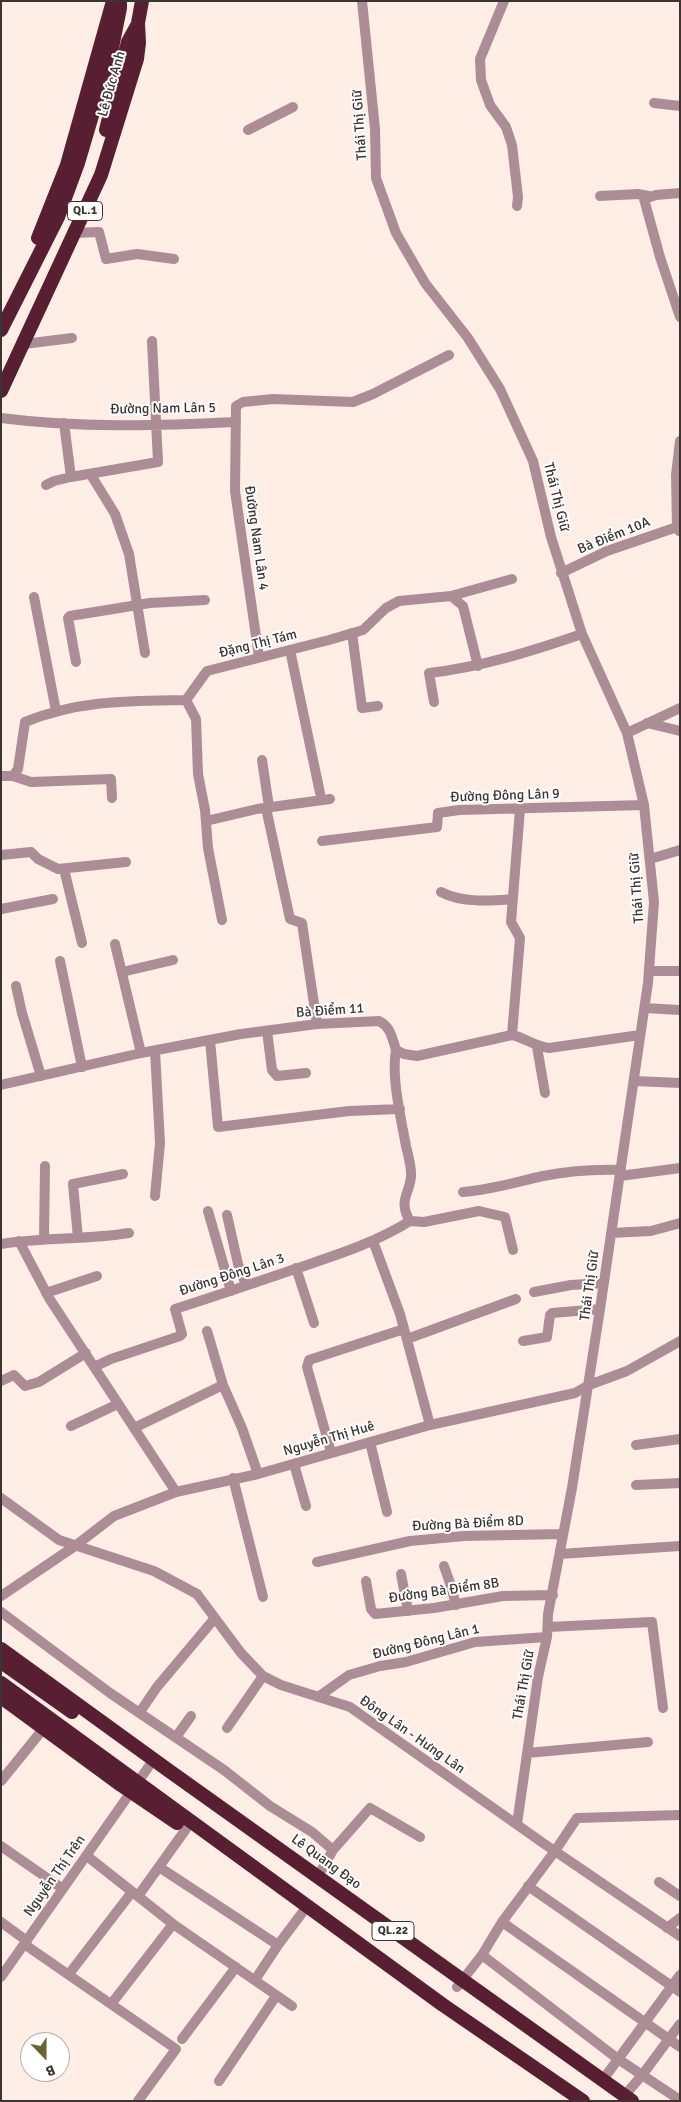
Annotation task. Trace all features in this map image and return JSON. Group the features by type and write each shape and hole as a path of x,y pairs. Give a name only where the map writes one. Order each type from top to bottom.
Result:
{"highway":[{"name":"Lê Đức Anh","path":"1,330 58,218 59,198 67,165 113,1"},
{"name":"Lê Đức Anh","path":"1,314 41,230 78,163 112,48 120,1"},
{"name":"QL.1","path":"138,23 142,5"},
{"name":"Lê Đức Anh","path":"1,391 101,176 133,78 139,43 138,23"},
{"name":"Lê Đức Anh","path":"1,376 73,224 96,167 113,108 128,42 138,23"},
{"name":"Lê Quang Đạo","path":"1,1648 152,1763 459,1984 624,2099"},
{"name":"Lê Quang Đạo","path":"1,1662 318,1876 459,1984 602,2081 624,2099"},
{"name":"QL.22","path":"1,1683 75,1744 135,1788 583,2101"},
{"name":"QL.22","path":"1,1697 44,1728 75,1744"},
{"name":"QL.22","path":"135,1788 186,1829 439,2012 569,2101"}],"street":[{"name":"Thái Thị Giữ","path":"362,1 376,136 376,178 396,233 425,283 468,338 500,389 533,461 562,573 582,634 627,733 644,806 654,902 650,971 589,1385 538,1677 517,1824"},
{"path":"504,1 480,59 482,80 490,104 506,127 512,144 518,197 517,206"},
{"path":"654,103 680,106"},
{"path":"248,130 292,107"},
{"path":"600,196 638,194 649,196 680,193"},
{"path":"649,196 644,199 680,317"},
{"path":"74,234 99,232 106,259 138,254 174,259"},
{"path":"24,344 72,338"},
{"path":"46,485 71,477 158,462 152,341"},
{"name":"Đường Nam Lân 5","path":"1,418 36,422 157,425 234,422 236,406 243,402 273,399 353,402 449,355"},
{"name":"Đường Nam Lân 4","path":"234,422 235,491 259,657"},
{"path":"64,423 71,477"},
{"path":"678,530 680,441"},
{"path":"91,475 114,514 129,554 145,653"},
{"name":"Bà Điểm 10A","path":"562,573 607,552 678,530"},
{"name":"Đặng Thị Tám","path":"186,700 207,671 363,630 386,608 399,601 451,596 512,579"},
{"path":"451,596 463,606 478,666"},
{"path":"34,597 56,711"},
{"path":"76,662 68,617 136,605 205,600"},
{"path":"352,633 362,708 378,706"},
{"path":"434,702 429,673 478,666 582,634"},
{"path":"290,650 320,793"},
{"path":"13,776 18,769 25,722 79,704 186,700 196,719 198,774 206,821 208,848 222,920"},
{"path":"627,733 680,708"},
{"path":"647,723 680,731"},
{"path":"262,760 274,847 290,919 302,922 317,1024"},
{"path":"1,776 13,776 31,782 112,779 112,798"},
{"path":"206,821 267,807 330,799"},
{"name":"Đường Đông Lân 9","path":"322,841 437,827 438,813 459,810 644,806"},
{"path":"512,1034 520,938 511,922 520,809"},
{"path":"650,859 680,850"},
{"path":"1,855 31,852 38,859 58,869 126,862"},
{"path":"64,869 82,943"},
{"path":"441,892 452,898 496,901 513,899"},
{"path":"1,909 53,899"},
{"path":"115,944 142,1053"},
{"path":"122,972 174,960"},
{"path":"60,961 82,1067"},
{"path":"650,971 680,971"},
{"path":"16,986 41,1076"},
{"path":"645,1008 680,1010"},
{"name":"Bà Điểm 11","path":"1,1086 142,1053 210,1040 317,1024 380,1021 390,1030 396,1050"},
{"path":"267,1031 274,1074 276,1076 306,1074"},
{"path":"513,1250 505,1217 479,1211 424,1222 410,1221 405,1213 405,1195 411,1176 394,1060 396,1050 404,1054 417,1056 512,1034 520,1036 537,1047 549,1048 640,1036"},
{"path":"210,1040 218,1127 349,1111 400,1109"},
{"path":"537,1047 545,1093"},
{"path":"155,1051 160,1143 155,1196"},
{"path":"634,1081 680,1083"},
{"path":"44,1238 45,1166"},
{"path":"463,1192 491,1190 545,1176 590,1169 620,1173 680,1168"},
{"path":"78,1238 73,1184 123,1174"},
{"path":"208,1211 231,1291"},
{"path":"227,1215 238,1264 246,1286"},
{"name":"Đường Đông Lân 3","path":"94,1367 111,1359 180,1336 182,1334 175,1309 246,1286 374,1240 410,1221"},
{"path":"611,1233 651,1231 680,1223"},
{"path":"1,1244 44,1238 97,1238 129,1233"},
{"path":"374,1240 406,1334 430,1425"},
{"path":"19,1241 46,1293 176,1492"},
{"path":"296,1268 314,1323"},
{"path":"46,1293 98,1276"},
{"path":"534,1292 572,1285 604,1283"},
{"path":"332,1452 306,1367 308,1360 351,1344 406,1334 516,1299"},
{"path":"523,1341 546,1337 550,1315 555,1312 600,1309"},
{"path":"207,1331 223,1385 242,1428 258,1474"},
{"name":"Nguyễn Thị Huê","path":"1,1596 75,1546 114,1516 176,1492 258,1474 430,1425 574,1393 589,1385 627,1371 680,1342"},
{"path":"1,1381 14,1375 25,1386 39,1382 86,1353"},
{"path":"134,1428 223,1385"},
{"path":"71,1426 118,1404"},
{"path":"636,1445 680,1439"},
{"path":"370,1442 387,1512"},
{"path":"294,1464 306,1506"},
{"path":"233,1478 263,1597"},
{"path":"636,1485 680,1483"},
{"name":"Đông Lân - Hưng Lân","path":"1,1498 59,1540 154,1571 197,1594 240,1653 263,1676 281,1685 350,1707 680,1936"},
{"name":"Đường Bà Điểm 8D","path":"317,1562 410,1541 464,1536 563,1534"},
{"path":"560,1554 680,1546"},
{"path":"444,1566 456,1605"},
{"path":"401,1574 408,1611"},
{"name":"Đường Bà Điểm 8B","path":"366,1581 371,1609 375,1614 456,1605 504,1596 552,1594"},
{"path":"1,1612 224,1770 270,1806 312,1832 333,1850"},
{"path":"140,1712 157,1687 215,1618"},
{"name":"Đường Đông Lân 1","path":"318,1697 349,1675 380,1666 406,1662 475,1642 547,1632 652,1622 663,1708"},
{"path":"227,1728 263,1676"},
{"path":"176,1737 191,1716"},
{"path":"1,1781 44,1728"},
{"path":"527,1753 648,1742"},
{"name":"Nguyễn Thị Trên","path":"1,1976 152,1763"},
{"path":"318,1876 333,1850 359,1818 370,1808 420,1837"},
{"path":"459,1984 482,1955 502,1922 577,1818 680,1815"},
{"path":"69,1974 159,1867 186,1829"},
{"path":"1,1846 63,1889"},
{"path":"87,1856 173,1924 292,2006"},
{"path":"159,1867 278,1945"},
{"path":"659,1882 680,1896"},
{"path":"528,1886 676,1989"},
{"path":"255,1980 302,1913"},
{"path":"668,1928 680,1918"},
{"path":"1,1922 69,1974 176,2049 138,2101"},
{"path":"502,1922 680,2047"},
{"path":"112,2003 173,1924"},
{"path":"482,1955 618,2058 680,2100"},
{"path":"182,2039 236,1967"},
{"path":"602,2081 645,2022 676,1989 680,1975"},
{"path":"218,2081 276,1996"},
{"path":"624,2099 680,2024"}]}
